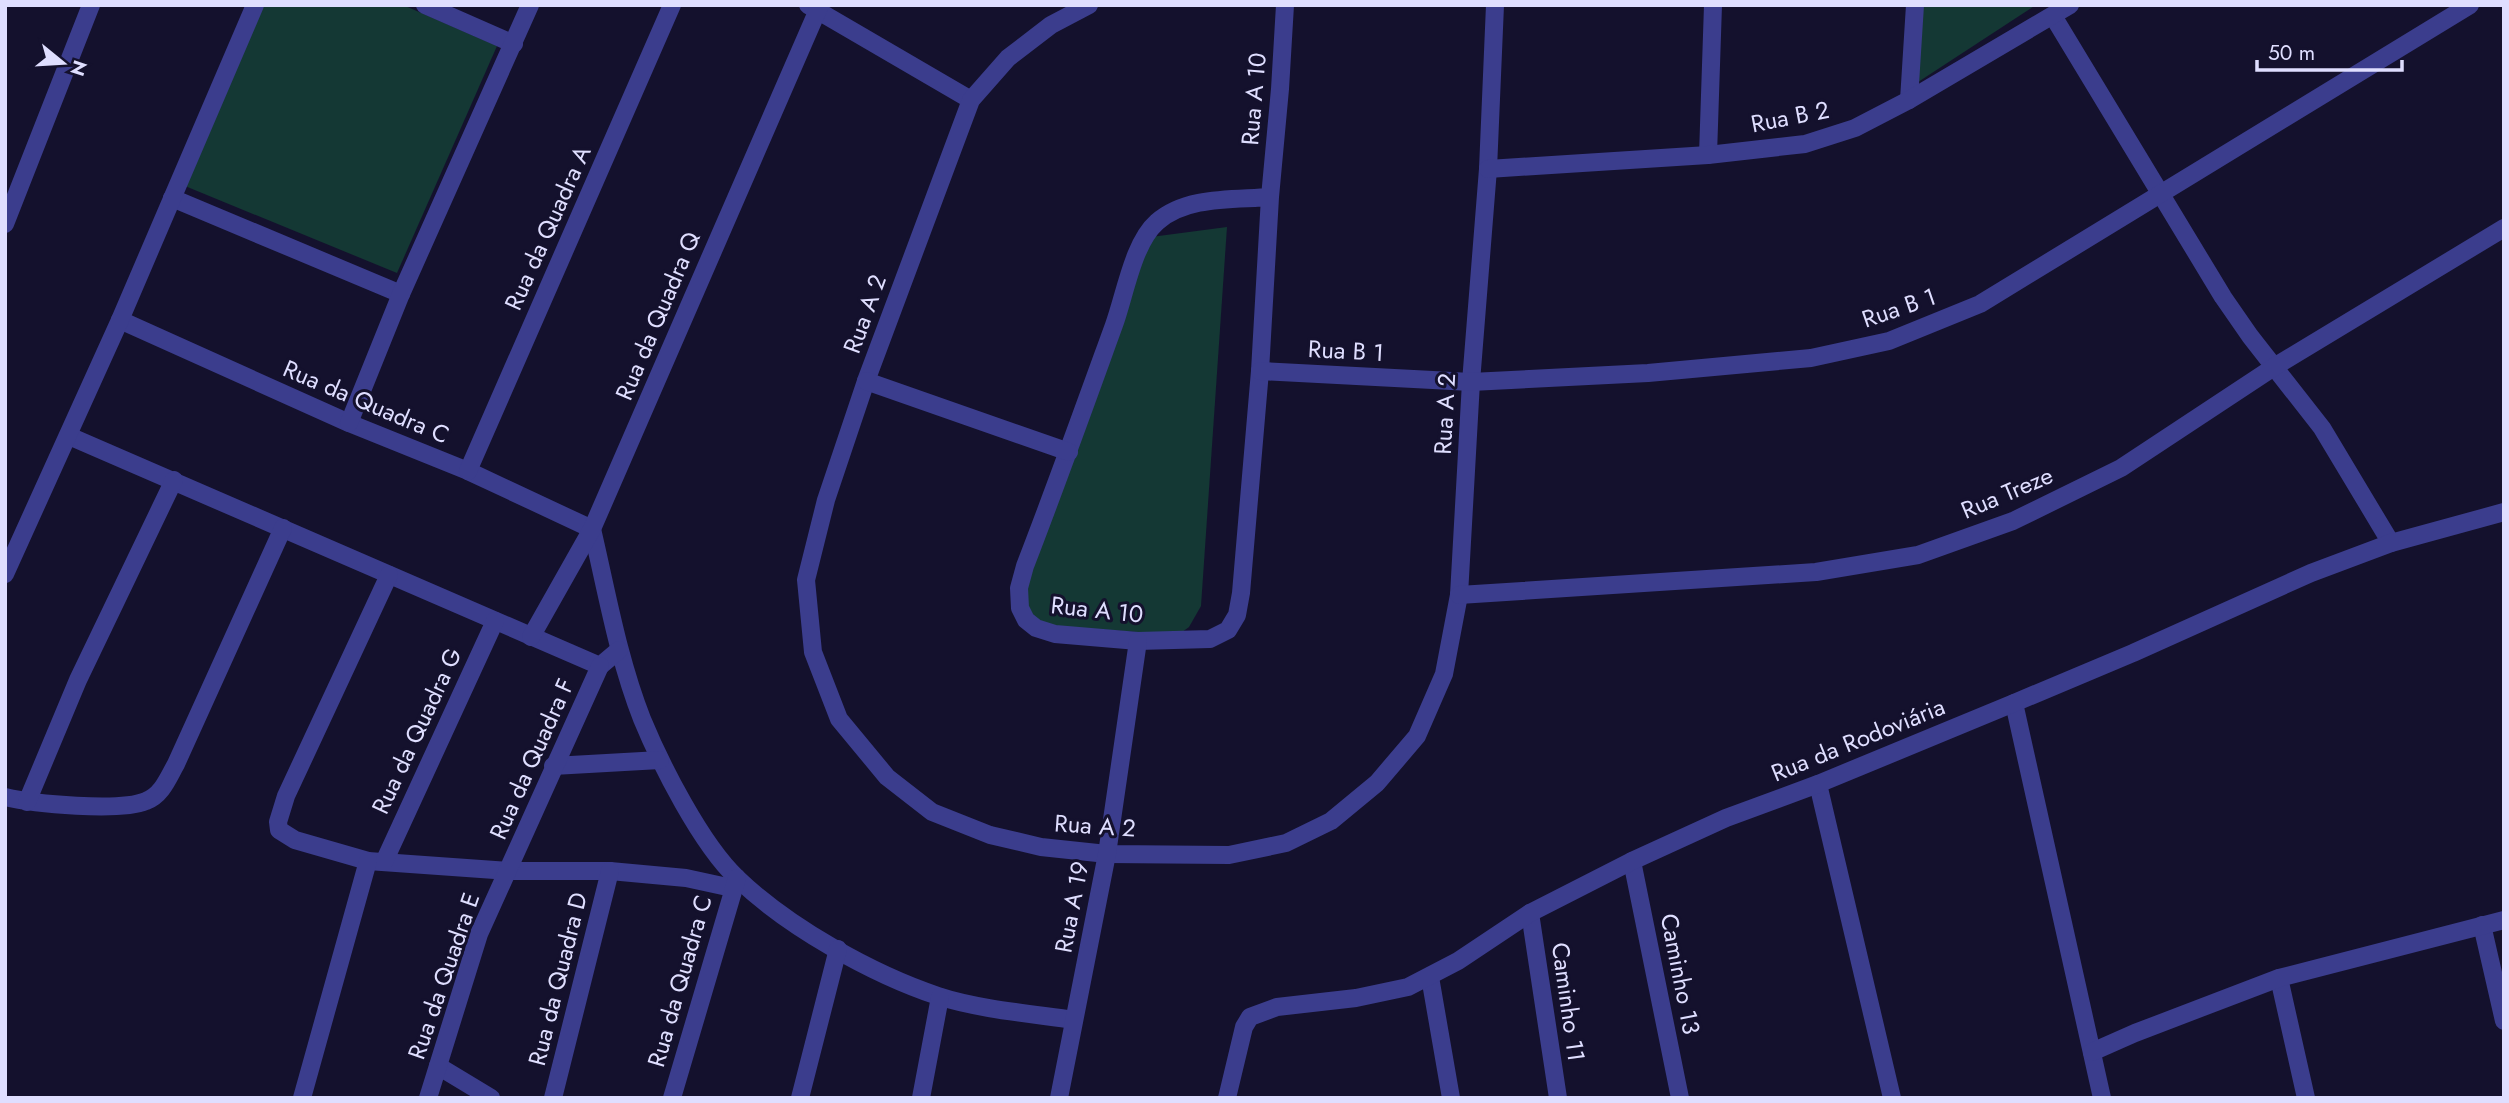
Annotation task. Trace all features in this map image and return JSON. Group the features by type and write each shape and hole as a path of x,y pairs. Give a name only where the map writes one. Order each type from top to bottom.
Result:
{"street":[{"path":"5,224 91,5"},
{"path":"5,574 120,320 255,5"},
{"path":"425,5 514,44"},
{"path":"349,423 401,293 530,5"},
{"name":"Rua da Quadra A","path":"468,471 672,5"},
{"name":"Rua A 2","path":"1089,5 1051,25 1008,58 971,100 866,382 826,500 806,580 813,652 839,719 887,777 932,812 990,835 1041,847 1107,854 1229,855 1286,843 1332,821 1377,783 1417,736 1444,674 1459,595 1471,382 1488,169 1495,5"},
{"name":"Rua A 10","path":"1270,197 1199,203 1174,209 1155,223 1140,246 1069,452 1025,566 1019,589 1020,608 1036,628 1055,634 1138,641 1210,639 1228,630 1237,615 1260,371 1285,5"},
{"path":"1708,155 1713,5"},
{"path":"1909,100 1915,5"},
{"name":"Rua B 2","path":"1488,169 1708,155 1805,144 1855,128 1909,100 2070,5"},
{"name":"Rua B 1","path":"1260,371 1471,382 1648,373 1811,358 1889,341 1980,303 2072,250 2470,5"},
{"path":"815,7 971,100"},
{"name":"Rua da Quadra Q","path":"531,637 592,529 815,7"},
{"path":"2053,16 2223,297 2322,428 2391,543"},
{"path":"172,198 401,293"},
{"name":"Rua Treze","path":"1459,595 1816,572 1918,555 2013,522 2120,468 2274,367 2504,228"},
{"name":"Rua da Quadra C","path":"120,320 349,423 468,471 592,529"},
{"path":"866,382 1069,452"},
{"path":"69,436 600,666 619,650"},
{"path":"27,802 78,680 174,480"},
{"name":"Rua da Rodoviária","path":"1227,1098 1244,1027 1250,1017 1276,1007 1383,993 1408,987 1430,977 1530,913 1632,861 1726,818 1818,784 2014,703 2311,573 2391,543 2502,516"},
{"path":"5,797 27,802 124,805 146,801 160,792 176,764 283,528"},
{"path":"592,529 619,650 642,718 660,760 734,883 838,949 893,979 940,997 1074,1020"},
{"path":"389,575 286,796 278,822 279,830 295,839 376,862 509,871 610,871 734,883"},
{"name":"Rua da Quadra G","path":"302,1098 376,862 495,621"},
{"name":"Rua A 19","path":"1059,1098 1107,854 1138,641"},
{"name":"Rua da Quadra F","path":"509,871 600,666"},
{"path":"2014,703 2102,1098"},
{"path":"554,766 660,760"},
{"path":"1818,784 1892,1098"},
{"name":"Caminho 13","path":"1632,861 1680,1098"},
{"name":"Rua da Quadra E","path":"428,1098 479,934 509,871"},
{"name":"Rua da Quadra D","path":"553,1098 610,871"},
{"name":"Rua da Quadra C","path":"672,1098 734,883"},
{"name":"Caminho 11","path":"1530,913 1558,1098"},
{"path":"2092,1052 2279,978 2504,920"},
{"path":"2483,925 2504,1021"},
{"path":"800,1098 838,949"},
{"path":"1430,977 1451,1098"},
{"path":"2279,978 2306,1098"},
{"path":"921,1098 940,997"},
{"path":"438,1066 491,1098"}],"green space":[{"path":"263,5 403,5 497,46 397,273 185,186"},
{"path":"1918,5 2036,5 1912,86"},
{"path":"1227,227 1201,606 1189,627 1178,635 1040,625 1018,595 1151,237"}]}
